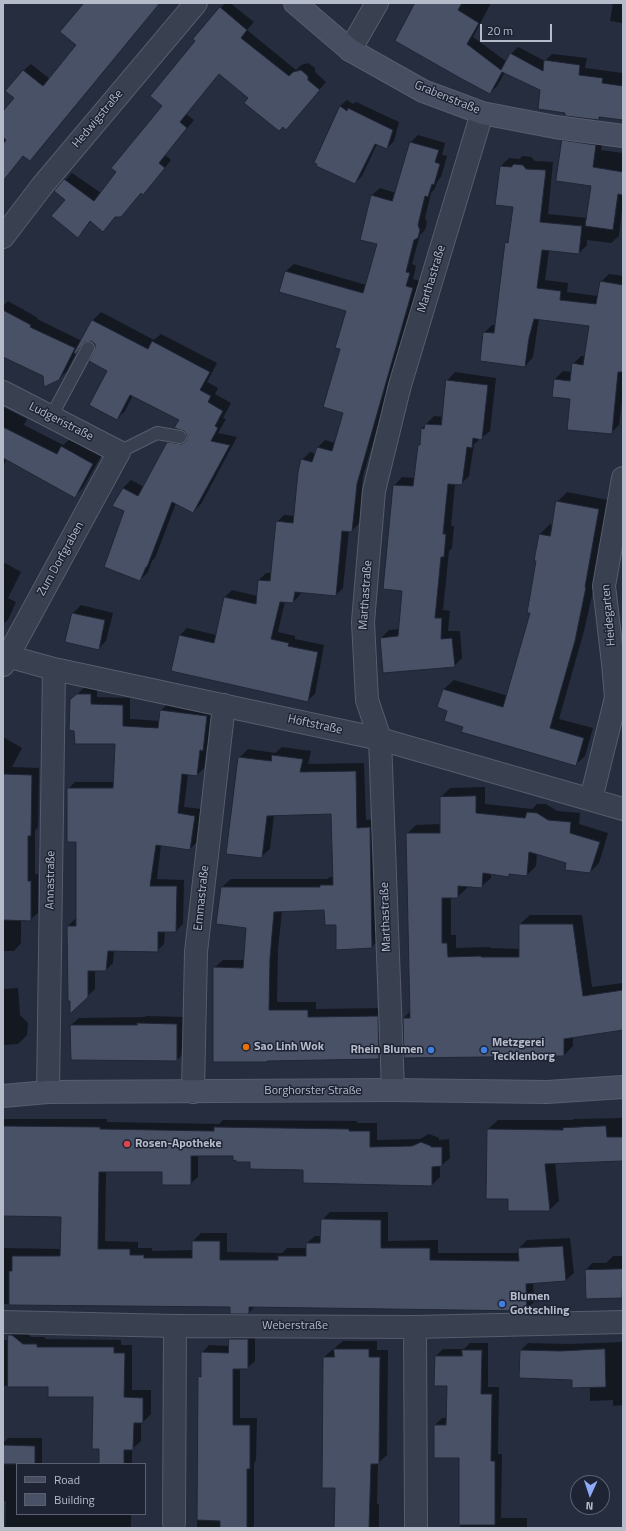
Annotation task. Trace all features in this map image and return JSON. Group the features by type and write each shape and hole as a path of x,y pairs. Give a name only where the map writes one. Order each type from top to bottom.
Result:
{"main road":[{"name":"Grabenstraße","path":"295,3 350,50 423,91 482,113 554,127 623,136"},
{"name":"Borghorster Straße","path":"3,1096 48,1092 393,1090 547,1092 623,1087"}],"street":[{"name":"Hedwigstraße","path":"3,237 42,186 196,3"},
{"path":"350,50 377,3"},
{"name":"Marthastraße","path":"393,1090 380,739 367,700 363,622 374,490 400,385 482,113"},
{"name":"Ludgeristraße","path":"3,392 120,452"},
{"name":"Zum Dorfgraben","path":"4,659 120,452"},
{"name":"Heidegarten","path":"591,799 616,698 604,586 623,478"},
{"name":"Höftstraße","path":"4,659 54,668 380,739 623,809"},
{"name":"Annastraße","path":"48,1092 54,668"},
{"name":"Emmastraße","path":"193,1092 196,952 224,705"},
{"name":"Weberstraße","path":"3,1322 175,1326 416,1327 623,1322"},
{"path":"174,1523 175,1326"},
{"path":"416,1327 416,1528"}],"lane":[{"path":"51,417 88,348"},
{"path":"120,452 157,433 180,437"}],"building":[{"path":"84,3 160,3 30,161 23,156 3,181 3,144 6,140 3,137 3,111 14,98 5,91 23,70 43,86 76,45 60,32"},
{"path":"415,3 462,3 458,10 479,23 467,44 501,70 510,53 543,71 544,60 580,65 579,75 603,78 602,83 623,86 623,120 599,117 599,120 565,116 565,113 538,109 540,90 502,72 490,94 460,78 395,41"},
{"path":"220,7 247,30 241,38 289,76 293,72 301,70 308,76 308,80 320,90 286,130 283,127 279,131 244,103 248,98 219,74 180,122 187,128 159,163 165,168 143,195 141,193 121,217 115,217 103,232 90,221 78,238 51,216 65,200 54,191 64,179 94,201 116,172 111,168 162,106 150,96 195,41 193,39"},
{"path":"340,106 347,111 348,108 393,130 387,149 375,144 355,184 316,166 317,164 314,163"},
{"path":"562,140 596,145 593,167 623,172 623,195 618,194 613,230 585,226 591,186 556,181"},
{"path":"410,142 439,150 435,162 440,164 434,185 432,184 428,197 425,196 418,225 420,230 418,238 414,240 406,272 410,273 406,286 413,288 357,484 352,532 342,531 336,596 295,592 293,603 280,602 271,639 289,643 288,646 318,652 308,702 171,671 179,635 214,643 224,597 256,604 258,580 270,581 276,521 293,523 298,472 301,459 312,462 317,447 332,451 343,413 323,407 340,349 335,348 346,311 279,292 285,271 363,293 377,244 360,240 371,195 392,201"},
{"path":"514,164 523,165 526,169 546,170 540,222 582,226 579,254 542,250 537,288 561,291 560,300 596,304 600,281 623,285 623,372 618,372 612,434 567,430 570,399 552,397 554,379 570,381 572,363 583,365 589,326 534,319 529,338 525,367 480,361 483,332 494,333 505,242 508,243 513,207 495,205 500,166 511,167"},
{"path":"3,310 31,325 30,327 75,348 59,380 44,387 43,376 3,357"},
{"path":"92,320 148,349 152,341 210,372 200,390 211,396 208,402 223,411 215,426 218,428 211,441 230,445 193,513 172,502 147,567 140,581 104,567 124,511 112,506 123,488 138,496 167,442 182,444 186,441 187,435 184,431 174,428 179,420 130,395 117,420 89,405 107,371 89,361 95,348 95,344 91,341 84,342 76,354 74,353"},
{"path":"446,380 488,385 482,440 473,438 472,448 467,447 462,485 448,484 443,534 446,534 444,557 441,557 435,618 442,618 441,639 452,638 455,667 383,673 380,638 398,636 402,591 383,589 393,485 413,486 418,445 420,445 421,428 424,429 425,424 441,425"},
{"path":"3,427 57,454 61,446 93,464 75,498 3,458"},
{"path":"556,501 599,509 575,641 550,728 584,738 576,766 461,732 463,727 444,721 447,711 437,707 443,689 503,707 530,613 527,613 539,534 550,536"},
{"path":"72,613 105,620 99,650 65,642"},
{"path":"77,694 91,694 91,704 123,705 123,726 158,728 160,710 207,716 203,751 200,750 197,776 182,774 178,813 195,816 190,850 156,845 150,886 177,886 176,932 158,932 158,952 108,951 106,971 88,971 88,997 70,1014 70,1001 68,1001 67,926 76,926 76,842 67,842 67,788 113,788 115,744 75,744 74,731 69,730 70,700"},
{"path":"272,755 303,759 300,772 356,771 357,828 370,827 372,948 336,950 336,925 325,925 324,910 274,912 270,958 269,1010 308,1010 308,1017 378,1016 379,1059 213,1062 213,967 243,968 246,928 216,924 221,887 320,887 320,885 333,885 331,814 267,816 262,858 226,854 238,757 271,761"},
{"path":"3,774 32,775 31,836 28,836 28,881 31,881 31,921 3,920"},
{"path":"476,796 476,813 525,818 527,812 537,813 548,820 571,822 570,833 600,842 590,873 565,870 566,863 529,852 527,876 509,874 509,877 483,873 482,888 458,886 458,898 442,898 442,943 447,943 448,957 519,957 519,924 573,924 583,996 623,990 623,1030 564,1039 564,1056 404,1058 403,1018 410,1018 406,833 440,833 440,797"},
{"path":"137,1023 177,1024 177,1061 71,1060 70,1025 137,1025"},
{"path":"3,1126 100,1127 100,1129 214,1131 214,1127 349,1129 349,1131 370,1131 370,1147 412,1146 421,1142 431,1147 442,1147 442,1166 432,1167 432,1186 303,1183 303,1170 250,1169 250,1162 233,1161 233,1156 191,1156 191,1185 162,1185 162,1172 99,1172 98,1249 130,1249 130,1255 144,1255 144,1258 192,1258 192,1241 220,1241 220,1260 278,1260 278,1256 306,1256 306,1243 320,1243 321,1219 381,1220 381,1248 430,1248 430,1260 519,1261 518,1248 563,1246 566,1281 526,1284 527,1311 249,1307 249,1314 230,1314 230,1307 9,1305 9,1271 12,1271 12,1256 60,1256 61,1217 3,1216"},
{"path":"606,1126 607,1137 623,1137 623,1161 545,1164 550,1211 508,1211 508,1199 486,1199 487,1129 563,1130 563,1128"},
{"path":"623,1269 622,1298 586,1299 585,1270"},
{"path":"8,1335 12,1335 23,1344 37,1344 37,1347 114,1347 114,1353 125,1353 124,1397 143,1398 143,1423 134,1423 133,1450 124,1450 124,1463 99,1463 99,1449 92,1449 93,1397 48,1397 48,1387 8,1387"},
{"path":"229,1339 248,1339 248,1369 233,1369 233,1425 250,1425 250,1469 247,1469 247,1528 220,1528 220,1521 197,1520 198,1376 201,1377 201,1352 228,1353"},
{"path":"334,1349 369,1349 369,1357 380,1357 379,1464 371,1464 369,1528 334,1528 335,1488 322,1488 323,1357 334,1357"},
{"path":"605,1349 606,1387 572,1388 572,1380 519,1378 520,1350 560,1351"},
{"path":"462,1350 482,1350 481,1394 492,1394 491,1461 495,1461 495,1525 459,1525 459,1458 434,1458 434,1425 446,1425 447,1386 434,1386 435,1356 462,1356"},
{"path":"3,1445 35,1446 35,1463 3,1464"}],"place":[{"name":"Sao Linh Wok","path":"246,1047"},
{"name":"Rhein Blumen","path":"431,1050"},
{"name":"Metzgerei Tecklenborg","path":"484,1050"},
{"name":"Rosen-Apotheke","path":"127,1144"},
{"name":"Blumen Gottschling","path":"502,1304"}]}
